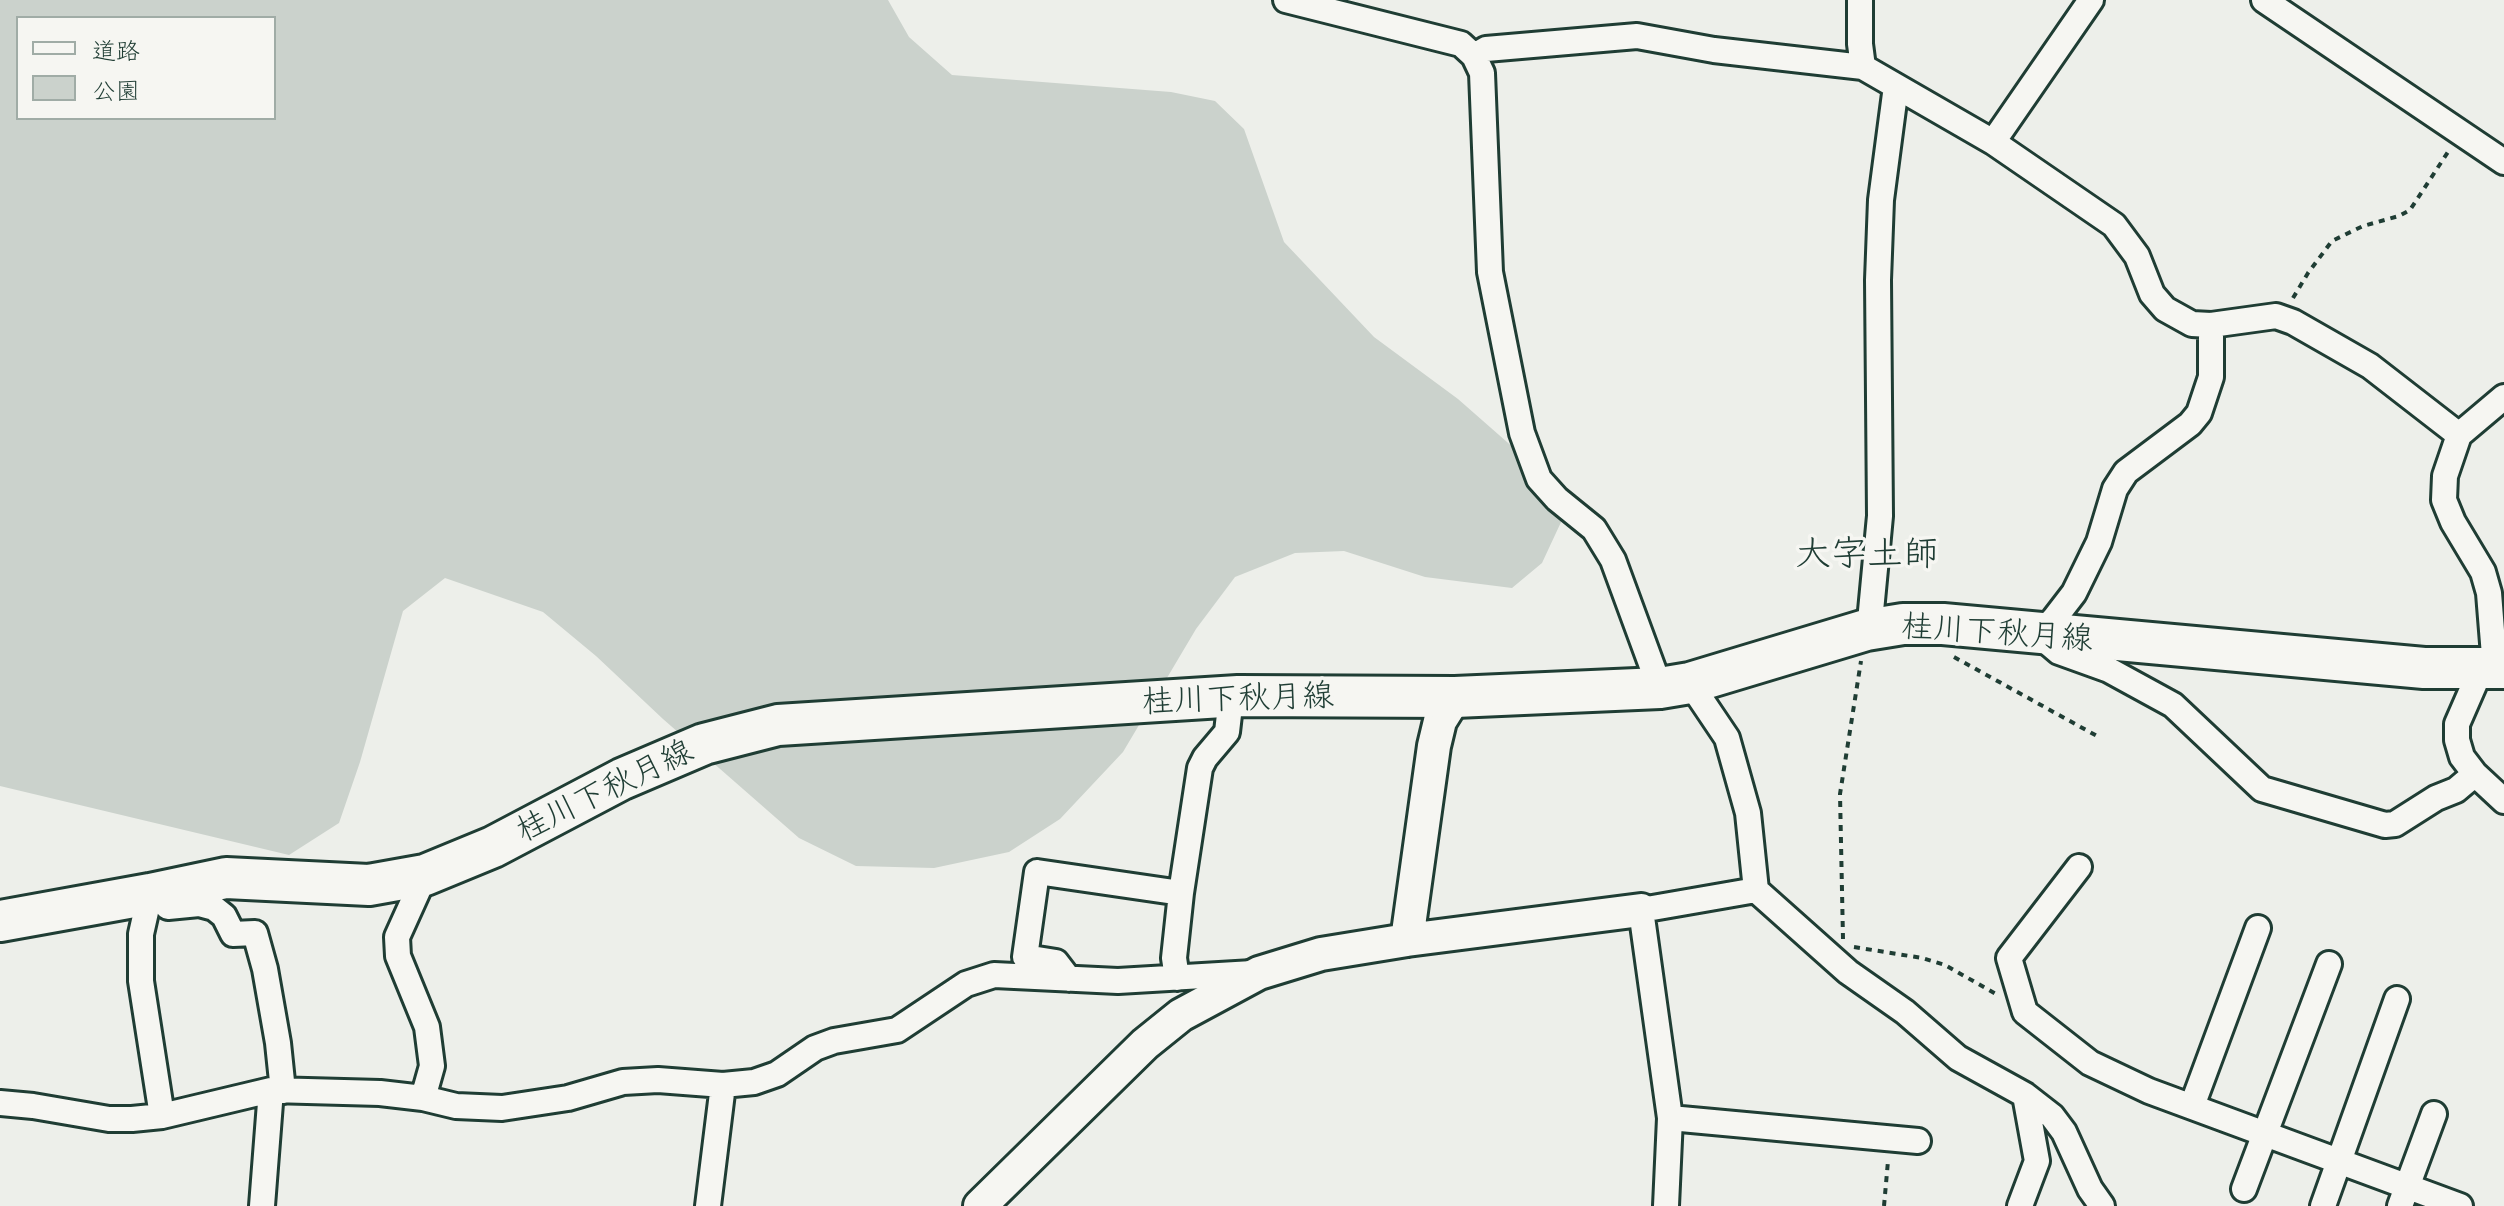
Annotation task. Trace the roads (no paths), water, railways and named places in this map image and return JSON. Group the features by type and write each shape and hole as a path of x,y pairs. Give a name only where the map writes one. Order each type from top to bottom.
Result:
{"main road":[{"name":"桂川下秋月線","path":"0,921 149,899 226,878 369,885 425,875 493,847 622,779 704,744 778,725 1231,697 1455,697 1675,685 1869,630 1929,624 2424,668 2493,668"}],"street":[{"path":"1286,0 1461,44 1474,56 1482,73 1490,272 1522,433 1539,479 1557,499 1594,529 1613,560 1675,685 1727,738 1748,813 1756,890 1848,972 1905,1012 1958,1058 2025,1095 2052,1116 2064,1132 2090,1189 2102,1206"},
{"path":"1860,0 1863,67"},
{"path":"1993,142 2091,0"},
{"path":"2264,0 2504,162"},
{"path":"1474,56 1486,49 1637,36 1714,50 1863,67 1993,142 2114,225 2137,256 2152,294 2165,309 2192,324 2211,325 2276,316 2293,322 2370,366 2459,435"},
{"path":"1869,630 1880,516 1878,267 1881,200 1896,86"},
{"path":"2211,325 2211,377 2199,413 2190,424 2126,472 2115,489 2099,542 2074,593 2039,635 2059,652 2109,670 2173,705 2262,789 2385,825 2395,824 2436,798 2456,790 2475,774"},
{"path":"2504,397 2459,435 2445,476 2444,500 2453,522 2483,572 2489,593 2493,668 2457,724 2457,740 2462,757 2475,774 2504,801"},
{"path":"1177,978 1174,958 1181,893 1200,768 1227,732 1231,697"},
{"path":"1407,940 1434,746 1440,721 1455,697"},
{"path":"2079,867 2009,958 2025,1012 2090,1063 2149,1091 2339,1160 2404,1196 2460,1206"},
{"path":"1069,979 1056,962 1025,957 1037,872 1181,893"},
{"path":"423,1098 432,1066 427,1027 398,956 397,937 425,875"},
{"path":"980,1206 1145,1044 1181,1015 1259,973 1321,954 1641,910 1756,890"},
{"path":"162,1116 141,981 141,934 149,899 172,907 199,904 214,908 224,916 233,934 255,933 265,969 277,1090 262,1206"},
{"path":"1641,910 1670,1118 1666,1206"},
{"path":"2192,1106 2258,928"},
{"path":"2244,1189 2329,964"},
{"path":"0,1103 109,1119 162,1116 277,1090 380,1093 456,1106 502,1108 568,1098 623,1082 658,1080 723,1085 754,1082 777,1074 815,1048 834,1041 897,1030 966,984 994,975 1118,981 1259,973"},
{"path":"2323,1206 2397,999"},
{"path":"708,1206 723,1085"},
{"path":"2020,1206 2037,1161 2025,1095"},
{"path":"2404,1196 2434,1114"},
{"path":"1670,1118 1918,1141"}],"district":[{"name":"大字土師","path":"1867,556"}]}
